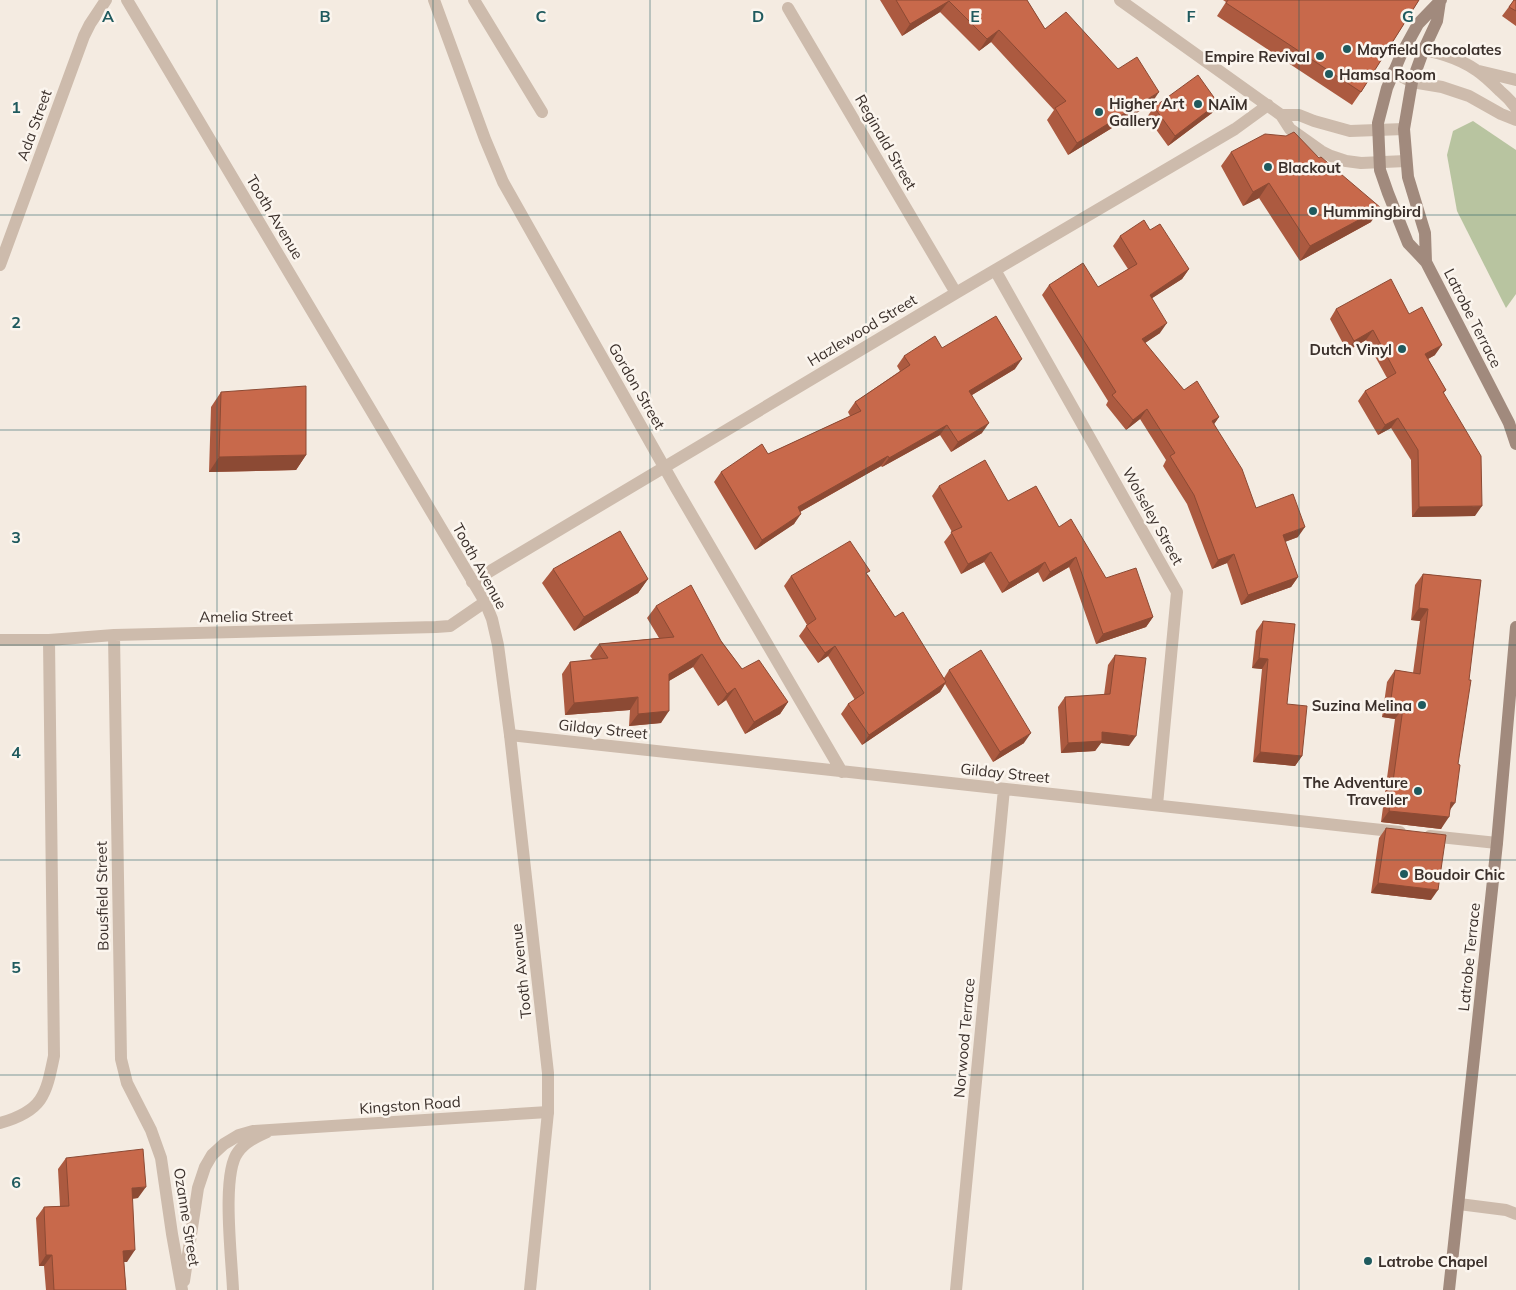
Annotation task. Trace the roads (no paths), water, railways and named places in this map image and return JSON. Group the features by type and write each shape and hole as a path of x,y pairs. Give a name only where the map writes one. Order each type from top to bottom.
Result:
{"main road":[{"name":"Latrobe Terrace","path":"1426,262 1425,233 1408,177 1404,129 1412,82 1437,21 1441,0 1418,24 1393,72 1383,98 1378,123 1380,170 1408,243 1426,262 1509,423 1516,444"},
{"name":"Latrobe Terrace","path":"1449,1290 1497,843 1512,733 1516,627"}],"street":[{"name":"Ada Street","path":"0,266 84,36 106,0"},
{"name":"Tooth Avenue","path":"127,0 485,602 492,619 498,645 510,735 548,1073 548,1112 530,1290"},
{"name":"Gordon Street","path":"434,0 485,139 503,182 664,468 842,772"},
{"path":"474,0 542,112"},
{"path":"1120,0 1281,114 1290,129 1321,151 1346,161 1406,161"},
{"name":"Reginald Street","path":"788,8 956,292"},
{"path":"1406,47 1424,49 1454,58 1477,70 1516,80"},
{"path":"1477,70 1510,99 1516,108"},
{"path":"1393,72 1412,82 1457,91 1516,120"},
{"name":"Hazlewood Street","path":"472,582 956,292 1235,129 1268,105"},
{"path":"1281,114 1299,115 1350,131 1404,129"},
{"name":"Wolseley Street","path":"995,270 1177,592 1157,805"},
{"name":"Amelia Street","path":"0,640 49,640 114,635 450,626 485,602"},
{"name":"Bousfield Street","path":"114,635 121,1059 127,1083 151,1130 158,1149"},
{"path":"0,1123 30,1110 42,1098 54,1056 49,640"},
{"name":"Gilday Street","path":"510,735 1497,843"},
{"name":"Norwood Terrace","path":"956,1290 1004,789"},
{"name":"Kingston Road","path":"212,1155 239,1134 253,1131 548,1112"},
{"name":"Kingston Road","path":"233,1290 229,1179 233,1161 236,1153 248,1141 273,1129"},
{"name":"Ozanne Street","path":"158,1149 164,1174 182,1290"},
{"name":"Ozanne Street","path":"182,1290 198,1188 205,1167 212,1155"},
{"path":"1459,1204 1506,1210 1516,1214"}],"place":[{"name":"Mayfield Chocolates","path":"1347,49"},
{"name":"Empire Revival","path":"1320,56"},
{"name":"Hamsa Room","path":"1329,74"},
{"name":"NAÏM","path":"1198,104"},
{"name":"Higher Art Gallery","path":"1099,112"},
{"name":"Blackout","path":"1268,167"},
{"name":"Hummingbird","path":"1313,211"},
{"name":"Dutch Vinyl","path":"1402,349"},
{"name":"Suzina Melina","path":"1422,705"},
{"name":"The Adventure Traveller","path":"1418,791"},
{"name":"Boudoir Chic","path":"1404,874"},
{"name":"Latrobe Chapel","path":"1368,1261"}]}
